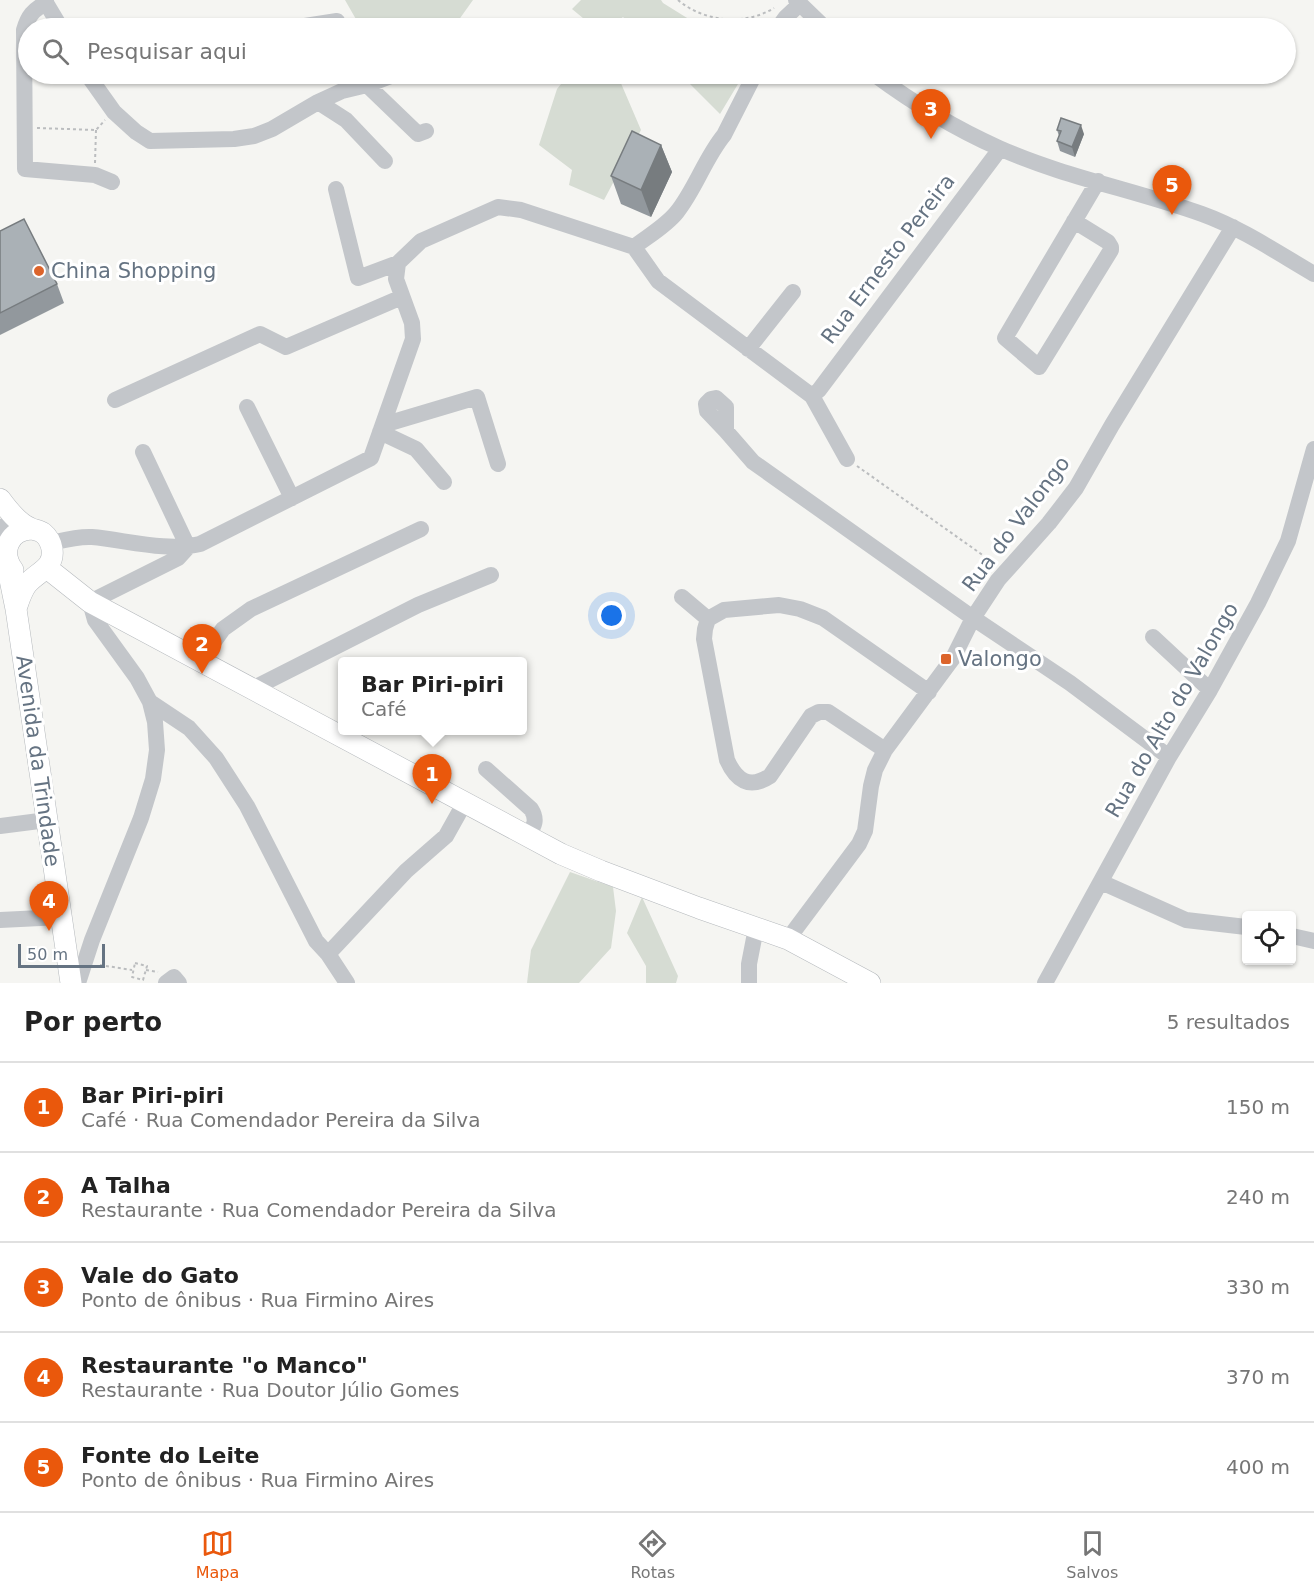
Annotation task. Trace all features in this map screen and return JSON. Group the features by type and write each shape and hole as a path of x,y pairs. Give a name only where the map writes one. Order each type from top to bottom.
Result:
{"main road":[{"name":"Avenida da Trindade","path":"0,500 4,555 16,609 71,983"},
{"path":"0,500 14,517 31,529 42,533 51,543 52,556 41,572 23,590 16,609"},
{"path":"31,529 16,532 6,543 4,555 14,572 21,575 41,572 90,602 338,735"},
{"path":"339,735 561,854 699,909 788,939 869,983"}],"street":[{"path":"27,18 46,1 55,18"},
{"path":"785,18 798,2 815,18"},
{"path":"25,84 25,169 95,175 112,182"},
{"path":"94,84 114,112 150,141 234,139 254,136 272,129 342,91 367,85 418,134 426,131"},
{"path":"634,247 677,212 724,135 750,84"},
{"path":"887,84 935,116 1000,149 1203,214 1233,227 1314,274"},
{"path":"318,102 346,120 385,160"},
{"name":"Rua Ernesto Pereira","path":"812,396 819,390 1000,149"},
{"path":"1074,221 1108,242 1111,250 1039,367 1005,339 1074,221 1098,181"},
{"path":"336,189 358,278 398,263 421,241 498,207 521,210 634,247 658,281 812,396 847,459"},
{"name":"Rua do Valongo","path":"788,939 859,844 866,831 871,786 875,770 885,750 953,658 998,580 1049,523 1076,488 1233,227"},
{"path":"51,543 90,537 188,547 200,544 371,458 413,339 412,323 396,279 398,263"},
{"path":"748,349 793,292"},
{"path":"115,400 260,334 286,347 402,297"},
{"path":"381,428 477,397 498,464"},
{"path":"247,407 292,498"},
{"path":"381,428 416,449 444,482"},
{"path":"726,431 753,462 1070,683 1169,757"},
{"name":"Rua do Alto do Valongo","path":"1046,983 1169,757 1210,690 1258,603 1288,541 1314,449"},
{"path":"143,452 188,547"},
{"path":"200,661 223,628 251,609 420,529"},
{"path":"78,983 92,940 141,818 153,779 157,750 155,722 150,702 137,678 95,620 90,602 178,558 188,547"},
{"path":"252,689 418,605 491,575"},
{"path":"682,597 708,619"},
{"path":"885,750 828,712 819,712 811,716 770,776 760,783 750,783 740,778 732,771 727,760 704,639 708,619 724,610 779,605 800,609 823,618 929,692"},
{"path":"1153,637 1210,690"},
{"path":"150,702 189,728 216,758 247,806 316,941 328,954 347,983"},
{"path":"486,769 535,815 536,823 528,836"},
{"path":"328,954 406,871 446,836 465,802"},
{"path":"0,826 47,820"},
{"path":"1101,882 1186,920 1242,927"},
{"path":"0,920 61,916"},
{"path":"750,983 749,964 756,928"},
{"path":"1296,937 1314,941"},
{"path":"65,942 92,940"},
{"path":"166,983 174,977 179,983"}],"path":[{"path":"678,0 685,6 705,15 718,18"},
{"path":"748,18 776,7"},
{"path":"95,175 96,130 114,112"},
{"path":"25,127 96,130"},
{"path":"847,459 984,556 972,594"},
{"path":"85,963 134,970"},
{"path":"135,963 147,966 143,980 132,977 134,970 135,963"}],"shaded area":[{"path":"345,0 473,0 460,18 355,18"},
{"path":"581,0 661,0 687,18 583,18 572,9"},
{"path":"561,84 621,84 641,130 604,200 569,185 572,170 539,145 557,89"},
{"path":"690,84 738,84 720,114"},
{"path":"570,872 613,887 616,911 611,948 579,983 527,983 531,950"},
{"path":"642,897 678,976 676,983 646,983 646,966 627,933"}],"building":[{"path":"1061,118 1081,125 1072,147 1057,141 1061,131 1057,130"},
{"path":"632,131 661,145 641,190 611,176"},
{"path":"24,219 57,284 0,313 0,231"}],"place":[{"name":"Vale do Gato","path":"931,139"},
{"name":"Fonte do Leite","path":"1172,215"},
{"name":"China Shopping","path":"39,271"},
{"name":"Valongo","path":"946,659"},
{"name":"A Talha","path":"202,674"},
{"name":"Bar Piri-piri","path":"432,804"},
{"name":"Restaurante \"o Manco\"","path":"49,931"}]}
